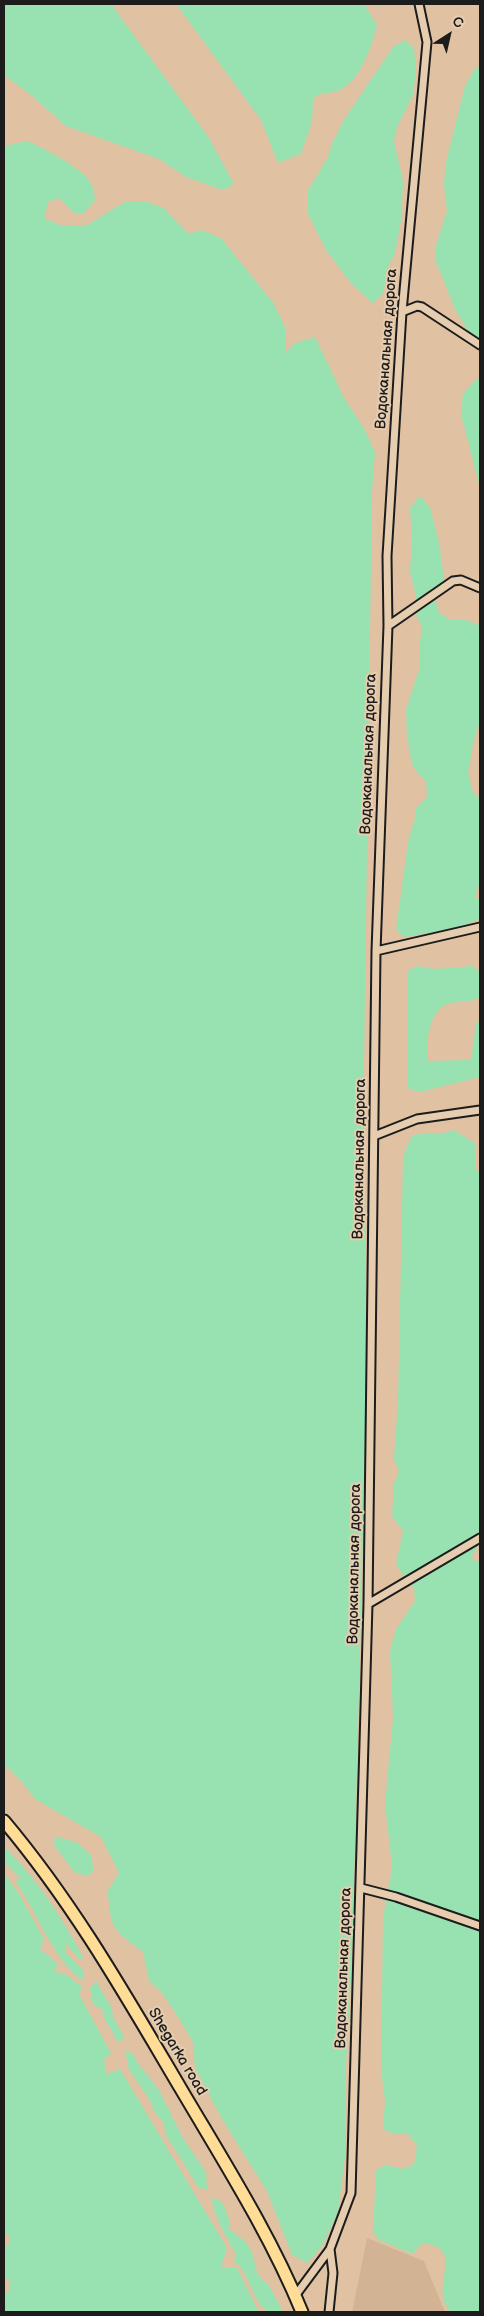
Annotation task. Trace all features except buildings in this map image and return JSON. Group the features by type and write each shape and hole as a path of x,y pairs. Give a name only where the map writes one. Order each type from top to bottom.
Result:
{"main road":[{"name":"Shegarka road","path":"4,1821 59,1891 105,1961 246,2199 302,2312"}],"street":[{"name":"Водоканальная дорога","path":"329,2312 333,2273 330,2249 351,2193 368,1604 376,951 388,626 387,556 402,312 427,42 419,4"},
{"path":"402,312 417,306 422,307 480,345"},
{"path":"388,626 453,581 461,580 480,588"},
{"path":"376,951 480,927"},
{"path":"374,1136 416,1119 480,1110"},
{"path":"368,1604 480,1538"},
{"path":"361,1888 396,1897 480,1926"},
{"path":"295,2296 330,2249"}],"shaded area":[{"path":"367,2238 424,2261 445,2312 352,2312"}],"green space":[{"path":"4,4 111,4 209,138 234,184 223,190 186,177 159,159 66,126 31,95 4,75"},
{"path":"176,4 364,4 377,25 360,71 344,88 333,92 321,93 313,99 312,121 301,154 278,163 261,120"},
{"path":"405,40 414,48 416,71 413,95 397,127 394,141 403,181 401,221 395,253 388,267 383,294 372,303 350,282 326,250 308,214 308,190 328,157 332,143 345,118 393,47"},
{"path":"475,68 480,68 480,341 473,340 455,309 435,259 436,245 447,211 444,184 446,162 465,86"},
{"path":"27,141 54,154 74,167 89,181 94,191 95,200 84,213 74,213 59,198 48,202 44,218 62,226 87,225 125,202 147,202 164,208 188,234 202,230 222,239 274,304 285,327 286,353 295,343 315,337 343,396 366,432 375,453 372,490 364,1065 366,1418 352,1962 345,2083 346,2148 338,2212 323,2244 308,2263 292,2255 267,2191 222,2119 195,2068 193,2043 162,1993 149,1981 143,1952 125,1938 114,1926 107,1892 119,1873 101,1837 35,1799 23,1783 4,1764 4,146"},
{"path":"480,378 480,488 461,414 463,394 476,379"},
{"path":"420,496 430,507 439,543 444,578 435,597 438,611 449,620 465,620 480,625 480,721 473,744 468,773 473,793 480,799 480,881 475,898 480,899 480,919 455,929 403,937 396,929 408,842 416,808 427,797 426,781 419,775 412,764 407,737 406,709 419,670 419,647 422,627 416,614 415,592 410,572 412,540 410,508"},
{"path":"416,966 435,969 473,966 480,972 480,997 473,1000 450,1003 443,1006 437,1012 430,1027 427,1054 428,1061 471,1060 476,1023 480,1020 480,1077 419,1092 407,1088 408,971"},
{"path":"454,1130 475,1143 476,1170 480,1172 480,1542 471,1559 480,1562 480,2312 452,2312 448,2310 443,2295 446,2262 441,2250 433,2245 422,2243 412,2254 379,2240 373,2232 376,2170 386,2165 402,2169 414,2164 417,2145 407,2134 393,2134 383,2129 385,2101 381,2068 383,1918 392,1867 385,1804 393,1717 390,1651 396,1629 415,1601 414,1587 404,1577 396,1564 403,1531 392,1517 394,1484 399,1471 394,1459 398,1403 403,1157 411,1137"},
{"path":"55,1836 78,1843 91,1855 94,1871 87,1876 74,1872 54,1845"},
{"path":"4,1846 38,1885 75,1942 83,1957 80,1960 66,1944 66,1953 84,1971 82,1981 71,1971 53,1947 15,1881 21,1879 5,1863"},
{"path":"4,1873 18,1892 44,1939 40,1949 58,1964 54,1971 67,1975 82,1987 79,1994 111,2053 104,2060 106,2074 120,2069 227,2248 221,2268 237,2268 259,2312 4,2312 4,2293 10,2291 10,2280 4,2277 4,2253 10,2240 8,2234 4,2234"},
{"path":"96,1981 112,2008 113,2017 124,2037 121,2042 117,2042 104,2018 102,2009 93,2005 90,1988"},
{"path":"125,2050 132,2053 159,2090 183,2138 206,2172 207,2190 198,2187 166,2135 163,2122 155,2113 148,2097 129,2070"},
{"path":"212,2197 223,2203 230,2223 228,2228 246,2242 252,2252 258,2275 270,2287 283,2312 267,2312 257,2300 244,2273 234,2261 236,2254 217,2218"}]}
